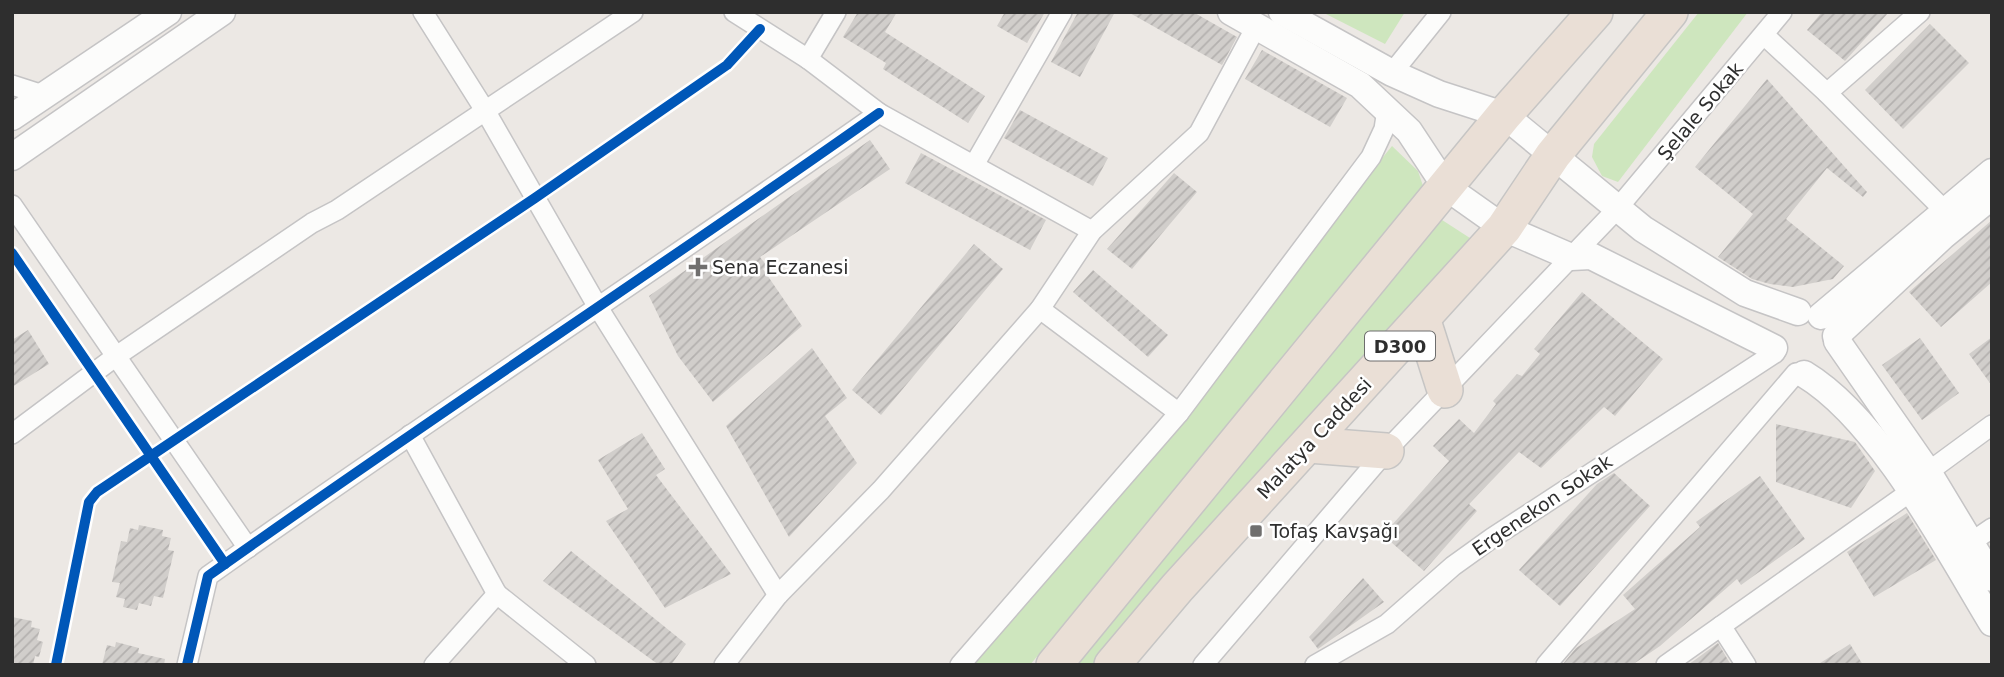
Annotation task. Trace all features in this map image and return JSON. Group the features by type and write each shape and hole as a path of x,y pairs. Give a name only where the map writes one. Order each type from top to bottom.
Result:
{"highway":[{"name":"D300","path":"1054,665 1504,115 1595,12"},
{"name":"Malatya Caddesi","path":"1112,665 1177,588 1423,321 1504,228 1553,155 1670,12"},
{"path":"1423,321 1446,390"},
{"path":"1309,445 1386,451"}],"street":[{"path":"12,117 168,12"},
{"path":"12,157 222,12"},
{"path":"423,12 486,112 599,309 778,595"},
{"path":"12,434 115,358 312,223 337,210 633,12"},
{"path":"734,12 808,59 879,113 1092,231"},
{"path":"808,59 836,12"},
{"path":"974,165 1062,12"},
{"path":"1231,12 1257,24 1360,85 1409,131 1446,187 1504,228 1571,257 1591,256 1775,350"},
{"path":"1282,12 1392,73 1439,94 1504,115 1618,209 1745,293 1823,326 1928,472 1981,535 1992,578"},
{"path":"1392,73 1441,12"},
{"name":"Şelale Sokak","path":"1203,665 1386,451 1618,209 1782,12"},
{"path":"1827,93 1920,12"},
{"path":"724,665 778,595 881,490 1040,309 1092,231 1199,133 1257,24"},
{"path":"1764,35 1827,93 1945,211"},
{"path":"12,85 43,95"},
{"path":"960,665 1179,413 1371,157 1384,129 1387,110"},
{"path":"187,665 208,576 410,435 599,309 879,113"},
{"path":"1823,326 1945,211 1992,172"},
{"path":"1992,196 1923,254 1823,326 1782,322 1774,338 1775,350 1787,369 1826,388 1848,406 1910,492 1992,624"},
{"path":"12,205 248,548"},
{"path":"1040,309 1179,413"},
{"path":"1546,665 1800,374 1820,370 1828,365 1823,326"},
{"name":"Ergenekon Sokak","path":"1315,665 1387,624 1453,566 1492,538 1775,350"},
{"path":"1928,472 1992,425"},
{"path":"410,435 497,594 586,665"},
{"path":"1666,665 1910,492"},
{"path":"434,665 497,594"},
{"path":"1721,626 1746,665"}],"green space":[{"path":"1322,12 1405,12 1385,44"},
{"path":"1699,12 1748,12 1618,182 1602,176 1592,157 1594,144"},
{"path":"1392,146 1418,171 1423,186 1030,665 971,665"},
{"path":"1439,218 1473,240 1093,665 1072,665"}],"building":[{"path":"858,12 897,12 885,32 985,96 968,123 883,69 886,63 843,37"},
{"path":"1005,12 1045,12 1027,43 997,26"},
{"path":"1078,12 1115,12 1080,77 1051,62"},
{"path":"1128,12 1193,12 1237,37 1222,65"},
{"path":"1822,12 1889,12 1845,61 1807,30"},
{"path":"1930,24 1969,63 1903,129 1865,90"},
{"path":"1262,50 1347,98 1330,127 1245,79"},
{"path":"1767,79 1867,192 1863,197 1827,168 1786,219 1844,266 1833,279 1793,287 1770,284 1752,279 1718,257 1753,214 1695,167"},
{"path":"1020,110 1108,158 1093,186 1004,138"},
{"path":"870,140 890,169 760,257 767,266 763,269 802,326 713,402 678,356 649,296"},
{"path":"921,153 1046,220 1030,250 905,183"},
{"path":"1174,173 1197,192 1132,269 1107,249"},
{"path":"1992,220 1992,282 1941,327 1909,292"},
{"path":"974,244 1003,269 881,415 852,390"},
{"path":"1093,270 1168,335 1148,357 1073,292"},
{"path":"1582,292 1663,359 1615,416 1604,407 1541,468 1519,452 1469,504 1477,511 1424,571 1383,535 1449,461 1433,446 1459,419 1474,433 1496,404 1493,401 1517,374 1522,376 1540,354 1534,349"},
{"path":"28,330 49,364 12,387 12,340"},
{"path":"1992,337 1992,386 1969,354"},
{"path":"1920,338 1959,393 1922,420 1882,365"},
{"path":"812,348 847,398 825,416 857,463 789,537 726,426"},
{"path":"1776,424 1855,442 1875,471 1851,508 1776,482"},
{"path":"642,433 665,469 656,475 731,574 665,608 606,521 628,509 598,460"},
{"path":"1614,473 1650,506 1560,606 1519,570 1597,484"},
{"path":"1760,476 1805,539 1741,585 1737,579 1660,646 1632,665 1562,665 1576,648 1635,609 1623,595 1700,527 1696,522"},
{"path":"1907,513 1936,560 1874,597 1847,552"},
{"path":"139,525 163,530 162,536 171,538 168,550 174,551 163,598 154,596 151,606 139,603 137,610 123,607 125,599 116,597 120,583 112,582 121,541 127,542 130,528 138,530"},
{"path":"571,551 686,644 671,665 659,665 543,581"},
{"path":"1363,578 1384,602 1318,649 1309,637"},
{"path":"12,617 32,621 31,627 40,629 37,640 43,642 39,657 35,656 33,665 12,665"},
{"path":"116,642 139,648 138,653 165,659 164,665 102,665 107,645 115,647"},
{"path":"1718,643 1731,665 1688,665"},
{"path":"1850,644 1863,665 1817,665"}],"cycle path":[{"path":"56,665 89,502 97,492 535,198 727,65 760,29"},
{"path":"187,665 208,576 879,113"},
{"path":"12,253 225,564"}],"place":[{"name":"Sena Eczanesi","path":"698,267"},
{"name":"Tofaş Kavşağı","path":"1256,531"}]}
